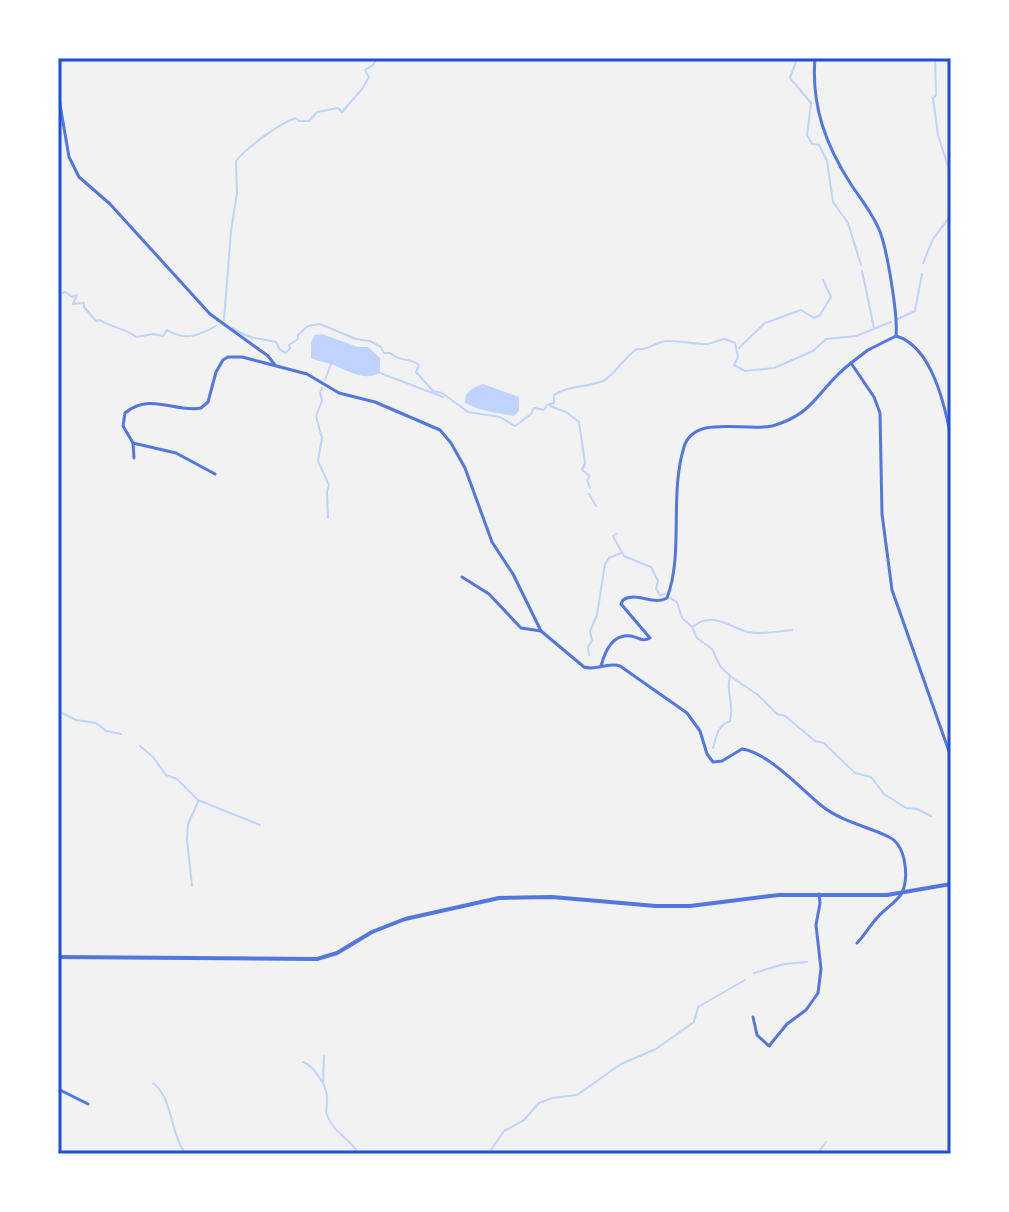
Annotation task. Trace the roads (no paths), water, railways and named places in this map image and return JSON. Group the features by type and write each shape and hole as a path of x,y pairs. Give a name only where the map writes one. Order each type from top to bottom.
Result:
{"street":[{"path":"815,58 821,126 834,157 872,216 884,241 896,336"},
{"path":"58,93 69,157 79,177 110,204 210,314 268,356 275,365"},
{"path":"601,666 605,652 615,639 627,636 644,641 650,638 621,604 623,600 633,596 660,601 667,598 673,581 675,495 685,444 691,434 703,428 757,429 798,417 851,363 868,350 896,336 906,339 928,367 939,390 951,438"},
{"path":"215,474 176,453 133,443 125,434 122,422 125,413 137,405 163,403 197,410 208,402 216,372 228,357 242,357 307,374 339,393 375,402 447,436 465,468 492,542 513,574 541,631 584,667 620,666 687,713 700,731 707,754 713,762 722,761 737,751 748,750 798,783 834,814 895,841 903,854 901,894 857,943"},
{"path":"851,363 874,397 880,413 882,514 892,590 951,757"},
{"path":"133,443 134,458"},
{"path":"462,577 489,594 521,628 541,631"},
{"path":"58,957 317,959 337,953 382,927 486,900 552,897 690,906 779,895 901,894 951,884"},
{"path":"753,1017 757,1035 769,1046 787,1024 802,1015 818,993 821,969 816,925 819,894"},
{"path":"58,1089 88,1104"}],"water":[{"path":"322,334 358,347 368,347 380,358 380,373 358,375 311,358 311,342 315,335"},
{"path":"483,384 519,397 519,411 514,416 465,403 468,393"}],"waterway":[{"path":"224,320 237,193 236,161 273,130 289,121 296,118 309,121 317,112 338,108 342,112 369,77 365,70 378,58"},
{"path":"935,58 936,95 933,98 938,135 951,176"},
{"path":"796,62 790,78 811,103 807,135 812,144 819,145 827,161 833,202 848,223 861,265"},
{"path":"923,263 933,239 951,215"},
{"path":"862,271 874,328"},
{"path":"898,319 915,311 922,274"},
{"path":"739,348 765,323 801,310 814,318 820,315 831,297 823,280"},
{"path":"58,295 65,292 72,297 77,295 73,304 84,303 96,321 100,320 136,337 163,336 167,330 192,336 216,326"},
{"path":"233,328 249,337 276,342 280,350 286,353 289,345 308,326 320,324 356,339 370,341 381,347 384,353 419,365 416,372 433,391 442,393 468,412 500,417 515,426 534,408 544,410 554,403 554,395 603,381 637,349 664,341 707,344 725,339 735,343 738,357 734,365 745,371 774,368 813,351 826,339 856,336 891,322"},
{"path":"325,380 331,364"},
{"path":"380,373 443,397"},
{"path":"322,388 322,401 316,416 322,438 318,461 329,485 328,518"},
{"path":"550,406 566,412 579,422 585,463 582,470 590,476 587,480 590,488"},
{"path":"589,494 596,506"},
{"path":"616,534 613,536 624,556 651,567 658,581 656,589 660,595 665,594"},
{"path":"589,655 590,631 597,615 605,564 609,558 621,553"},
{"path":"670,598 677,602 682,618 692,627 697,638 712,649 720,666 730,676 758,695 777,714 785,716 815,741 824,743 855,773 871,777 884,794 906,808 917,809 931,816"},
{"path":"694,626 714,620 753,633 792,630"},
{"path":"713,748 720,728 730,721 730,676"},
{"path":"58,711 121,734"},
{"path":"140,746 166,775 177,779 198,800 260,825"},
{"path":"192,886 188,824 198,802"},
{"path":"754,973 784,964 807,962"},
{"path":"488,1154 504,1131 524,1120 539,1103 577,1095 621,1064 656,1049 694,1022 698,1007 745,980"},
{"path":"323,1082 324,1056"},
{"path":"303,1062 315,1072 324,1087 326,1113 330,1122 359,1154"},
{"path":"153,1083 164,1098 186,1154"},
{"path":"817,1154 826,1142"}]}
